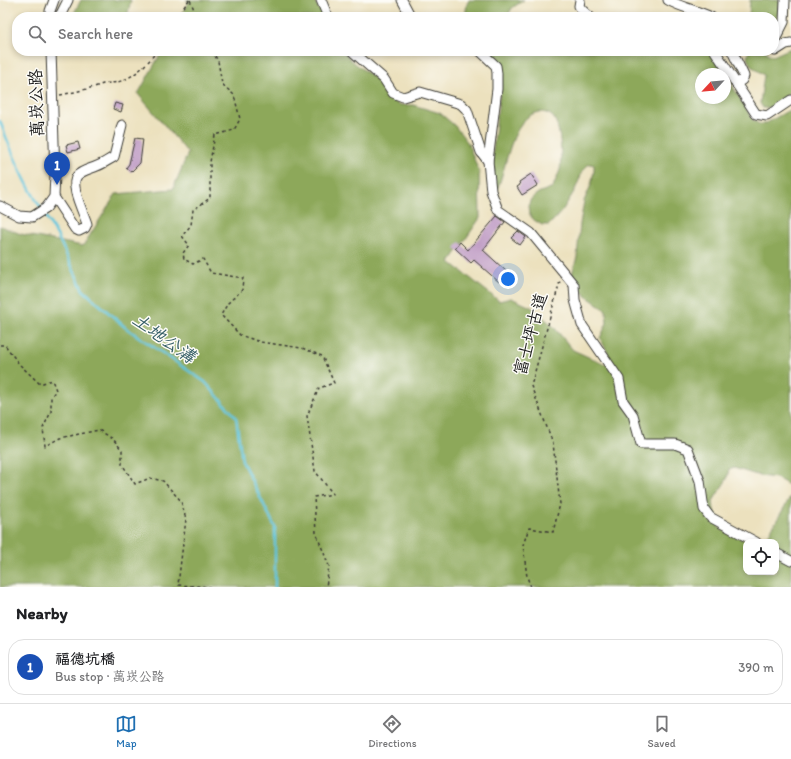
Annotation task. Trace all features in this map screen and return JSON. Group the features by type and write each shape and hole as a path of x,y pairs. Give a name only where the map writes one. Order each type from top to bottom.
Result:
{"street":[{"path":"50,12 54,0"},
{"path":"62,12 68,0"},
{"path":"321,0 326,12"},
{"path":"402,0 408,12"},
{"path":"580,0 578,6 585,12"},
{"path":"668,0 684,8 698,12"},
{"path":"779,32 784,22 785,0"},
{"path":"779,48 791,43"},
{"name":"萬崁公路","path":"51,56 55,174 52,199"},
{"name":"富士坪古道","path":"358,56 384,79 392,93 403,97 420,92 461,104 467,110 481,152 488,162 490,191 498,210 531,233 574,285 575,300 582,325 619,379 623,401 633,416 641,444 675,444 688,449 700,481 704,509 710,517 750,539"},
{"path":"485,56 496,66 497,73 497,90 488,162"},
{"path":"718,56 756,114 767,116 791,100"},
{"path":"734,56 744,76 742,80 736,84"},
{"path":"0,206 23,218 32,217 46,208 52,199 75,229 79,231 85,228 87,224 75,191 77,176 114,158 122,125"},
{"path":"779,555 791,561"}],"path":[{"path":"181,12 189,0 195,12"},
{"path":"52,96 83,91 105,84 118,82 135,74 153,56"},
{"path":"215,56 218,61 222,84 234,95 240,120 234,130 215,135 210,162 210,198 193,210 191,225 182,236 189,245 183,253 184,259 193,264 203,259 211,273 243,278 242,290 228,303 220,315 240,335 260,342 302,348 322,356 334,383 319,388 307,416 315,471 333,494 314,497 316,533 330,566 326,587"},
{"name":"富士坪古道","path":"531,587 527,577 523,545 529,528 553,532 560,504 554,443 531,386 563,272"},
{"path":"0,345 5,345 19,364 40,384 52,380 56,390 51,397 51,412 42,428 45,446 60,438 99,430 112,439 122,450 122,464 134,484 150,478 163,481 181,501 186,519 178,585 210,587"}],"green space":[{"path":"81,0 131,0 128,12 75,12"},
{"path":"186,0 314,0 321,12 183,12 189,1"},
{"path":"469,0 524,0 512,8 510,12 466,12"},
{"path":"750,0 781,0 778,12 749,12"},
{"path":"791,48 791,91 775,105 763,108 760,103 764,75 751,66 748,56 779,56 779,53"},
{"path":"159,56 348,56 382,84 394,102 401,105 413,105 440,113 455,126 468,143 479,172 480,218 450,262 499,301 511,298 531,307 552,325 573,350 606,365 608,353 600,338 607,323 606,310 574,285 572,274 577,257 584,201 591,185 594,165 588,165 583,170 575,190 562,211 549,225 542,225 534,220 529,214 528,206 531,199 538,193 553,187 560,170 561,158 559,133 555,120 547,113 536,113 526,118 518,129 497,190 494,191 492,159 502,74 497,62 490,56 713,56 721,68 695,68 695,104 731,104 731,84 753,120 759,124 765,124 791,109 791,486 776,478 760,476 734,468 729,470 727,479 713,501 719,528 743,540 743,575 779,575 779,539 766,539 791,496 791,587 0,587 0,226 21,234 83,246 116,194 173,189 188,153 138,94"}],"building":[{"path":"115,103 123,105 121,112 113,109"},
{"path":"135,138 143,139 140,163 131,172 126,168 129,164"},
{"path":"78,142 80,149 68,152 66,145"},
{"path":"531,174 538,185 522,195 517,187 520,185 519,182"},
{"path":"497,216 505,222 483,250 507,272 499,282 474,260 471,263 455,248 460,242 468,250"},
{"path":"518,231 526,237 520,245 511,238"}],"waterway":[{"name":"土地公溝","path":"0,121 18,165 41,208"},
{"name":"土地公溝","path":"43,212 57,235 83,290 126,328 205,382 236,417 242,461 275,527 275,587"}],"place":[{"name":"福德坑橋","path":"57,185"}]}
